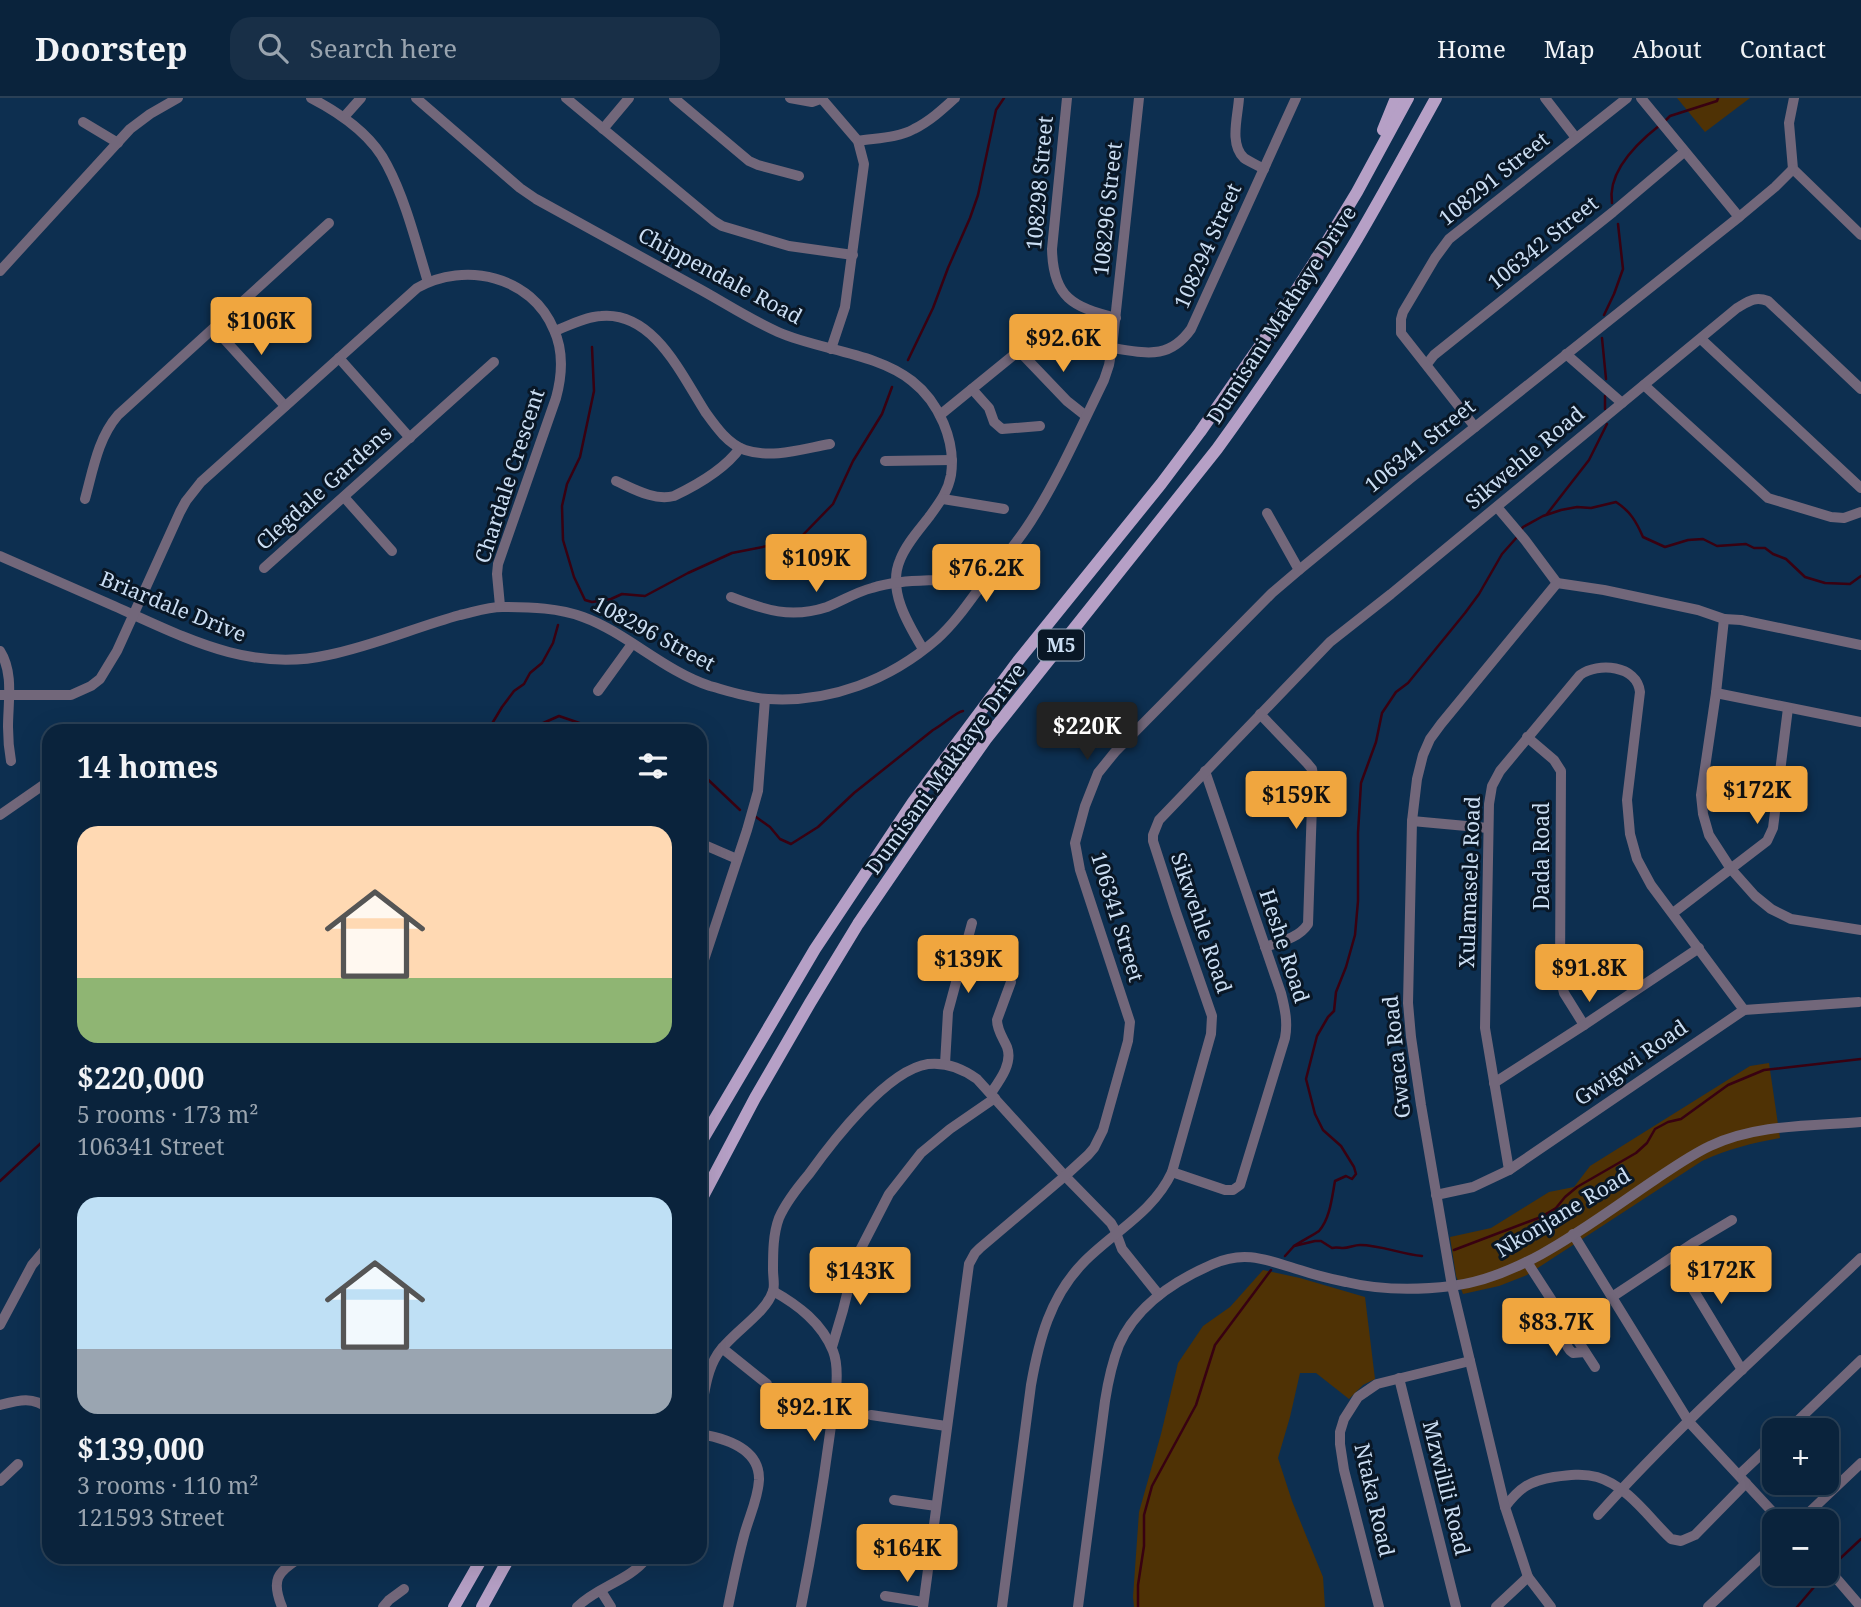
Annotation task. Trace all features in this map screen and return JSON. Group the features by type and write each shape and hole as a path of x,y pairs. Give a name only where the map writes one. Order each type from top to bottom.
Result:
{"main road":[{"path":"1357,192 1396,98"},
{"name":"Dumisani Makhaye Drive","path":"707,1132 815,949 899,823 1018,661 1200,432 1292,299 1357,192 1408,98"},
{"name":"Dumisani Makhaye Drive","path":"707,1189 769,1073 858,924 986,739 1217,449 1253,399 1357,238 1436,98"},
{"path":"454,1607 479,1564"},
{"path":"482,1607 506,1564"}],"street":[{"path":"0,271 130,129 178,98"},
{"path":"311,98 344,117 373,145 387,164 406,211 428,282"},
{"path":"344,117 361,98"},
{"name":"Chippendale Road","path":"416,98 536,199 770,328 817,346 892,368 914,382 940,415 947,431 952,460 951,474 943,499 903,554 896,572 896,582"},
{"path":"566,98 707,217 722,226 789,246 853,255"},
{"path":"603,129 629,98"},
{"path":"674,98 749,161 799,176"},
{"path":"790,98 812,102 823,98 858,141 864,164 845,307 831,349"},
{"path":"858,141 915,129 956,98"},
{"name":"108298 Street","path":"1067,98 1052,269 1065,295 1075,304 1086,310 1116,318"},
{"name":"108296 Street","path":"500,606 574,614 596,623 698,681 765,699 808,698 866,684 896,669 937,638 958,616 1031,521 1104,380 1116,318 1139,98"},
{"path":"1240,98 1235,141 1237,149 1247,160 1264,169"},
{"name":"108294 Street","path":"1112,348 1156,352 1177,346 1185,338 1296,98"},
{"name":"108291 Street","path":"1545,98 1576,138"},
{"name":"108291 Street","path":"1475,427 1401,333 1400,323 1404,312 1435,258 1453,235 1627,98"},
{"path":"1641,98 1738,217"},
{"path":"1794,98 1789,123 1793,169 1861,235"},
{"path":"83,121 118,143"},
{"name":"106342 Street","path":"1427,364 1434,355 1684,152"},
{"name":"106341 Street","path":"923,1605 967,1274 972,1259 980,1248 1088,1155 1100,1137 1130,1029 1130,1021 1077,858 1075,843 1094,779 1107,761 1272,593 1775,187 1793,169"},
{"path":"85,499 100,448 112,421 329,223"},
{"name":"Chardale Crescent","path":"5,695 71,695 91,686 106,671 180,512 192,492 417,288 428,282 455,275 481,275 500,280 529,297 541,308 555,331 562,368 560,382 502,551 497,574 500,606"},
{"name":"Sikwehle Road","path":"1002,1607 1031,1385 1046,1322 1074,1272 1154,1201 1167,1182 1209,1042 1212,1016 1159,862 1153,835 1159,820 1330,642 1737,308 1753,298 1768,301 1861,388"},
{"path":"555,331 601,316 620,317 646,329 662,346 716,426 740,448 776,454 830,444"},
{"path":"215,329 285,405"},
{"path":"1701,339 1861,488"},
{"path":"940,415 1015,354 1022,354 1067,401 1086,416"},
{"path":"1566,354 1622,403"},
{"name":"Clegdale Gardens","path":"339,358 410,438"},
{"name":"Clegdale Gardens","path":"264,568 494,362"},
{"path":"1644,385 1768,498 1836,518 1861,512"},
{"path":"972,389 989,408 994,422 1002,429 1040,426"},
{"path":"616,481 653,496 667,498 717,470 740,448"},
{"path":"885,461 952,460"},
{"path":"344,497 393,551"},
{"path":"943,499 1004,509"},
{"path":"1497,507 1557,583 1604,590 1698,610 1724,619 1861,645"},
{"path":"1267,513 1299,570"},
{"name":"Briardale Drive","path":"0,556 220,651 248,658 280,661 311,659 437,621 500,606"},
{"path":"732,597 778,612 799,614 828,606 869,588 896,582 937,580"},
{"path":"896,582 905,616 923,649"},
{"name":"Gwaca Road","path":"1551,1607 1528,1577 1505,1507 1452,1286 1421,1105 1409,1015 1412,821 1423,755 1441,724 1557,583"},
{"path":"1724,619 1701,795 1709,835 1731,869 1771,909 1791,919 1861,930"},
{"path":"598,691 632,644"},
{"path":"0,651 6,665 5,695 10,761"},
{"name":"Xulamasele Road","path":"1509,1170 1485,1028 1489,804 1493,783 1500,771 1580,675 1588,669 1606,667 1627,672 1636,680 1640,692 1627,800 1630,834 1637,859 1651,885 1744,1010"},
{"path":"1716,693 1861,722"},
{"path":"707,951 758,791 765,699"},
{"path":"1672,913 1764,845 1773,828 1788,708"},
{"path":"1260,714 1312,769 1308,924 1297,935 1265,947"},
{"name":"Dada Road","path":"1527,737 1554,760 1561,771 1560,977 1564,993 1584,1025"},
{"name":"Heshe Road","path":"1172,1172 1225,1190 1237,1188 1242,1182 1287,1026 1281,993 1205,771"},
{"path":"0,815 42,786"},
{"path":"1412,821 1488,828"},
{"path":"707,846 737,859"},
{"path":"945,1064 948,1012 972,923"},
{"path":"1494,1083 1699,948"},
{"path":"832,1348 856,1258 889,1194 914,1162 950,1129 993,1096 1009,1059 997,1020 1011,982"},
{"path":"1744,1010 1859,1002"},
{"name":"Gwigwi Road","path":"1436,1195 1473,1187 1509,1170 1744,1010"},
{"path":"707,1387 713,1363 722,1348 766,1304 773,1291 774,1238 778,1220 795,1191 851,1119 883,1090 914,1068 927,1064 945,1064 966,1071 977,1079 1111,1223 1122,1249 1159,1295"},
{"name":"Nkonjane Road","path":"1077,1607 1105,1401 1110,1373 1120,1344 1130,1327 1159,1295 1195,1272 1217,1262 1251,1256 1370,1287 1452,1286 1492,1277 1527,1262 1711,1145 1763,1130 1861,1122"},
{"path":"1612,1297 1732,1220"},
{"path":"1573,1234 1689,1422 1770,1509"},
{"path":"0,1325 32,1265 42,1253"},
{"path":"1674,1258 1742,1370"},
{"path":"1598,1515 1620,1489 1861,1258"},
{"path":"1527,1262 1595,1367"},
{"path":"773,1291 791,1301 811,1318 832,1348 836,1368 833,1411 802,1607"},
{"path":"722,1348 767,1384"},
{"path":"1801,1418 1861,1360"},
{"name":"Ntaka Road","path":"1379,1607 1344,1470 1340,1432 1344,1419 1358,1397 1377,1384 1470,1361"},
{"name":"Mzwilili Road","path":"1399,1378 1456,1607"},
{"path":"0,1405 22,1399 34,1400 42,1405"},
{"path":"871,1416 946,1426"},
{"path":"707,1436 739,1446 754,1461 759,1474 757,1492 728,1607"},
{"path":"1505,1507 1514,1495 1532,1482 1545,1478 1582,1475 1598,1477 1620,1489 1671,1539 1681,1541 1695,1535 1762,1456"},
{"path":"1813,1509 1861,1463"},
{"path":"0,1482 18,1464"},
{"path":"894,1500 936,1507"},
{"path":"1708,1607 1762,1556"},
{"path":"282,1607 276,1590 278,1576 292,1564"},
{"path":"577,1607 631,1574 642,1564"},
{"path":"1496,1607 1528,1577"},
{"path":"1839,1581 1861,1607"},
{"path":"383,1607 404,1589"},
{"path":"601,1591 611,1607"},
{"path":"885,1596 923,1605"}],"shaded area":[{"path":"1677,98 1750,98 1705,132"},
{"path":"1769,1063 1780,1138 1740,1147 1702,1161 1527,1275 1499,1286 1463,1294 1456,1276 1450,1237 1491,1228 1549,1192 1574,1187 1590,1166 1750,1066"},
{"path":"1263,1270 1365,1297 1375,1379 1363,1385 1349,1399 1316,1373 1300,1373 1278,1458 1292,1501 1323,1577 1325,1607 1134,1607 1139,1512 1178,1363 1203,1326 1230,1307"}],"waterway":[{"path":"908,360 933,308 970,218 978,195 996,110 1004,98"},
{"path":"1665,121 1670,116 1717,101 1718,98"},
{"path":"1612,203 1614,180 1625,159 1660,125"},
{"path":"1604,315 1623,269 1618,224"},
{"path":"1602,338 1606,379"},
{"path":"592,347 594,391 580,457 567,484 562,506 563,540 574,577 585,600 592,602 622,594 645,596 732,553 798,540 833,504 853,461 882,414 892,387"},
{"path":"1605,396 1605,409"},
{"path":"1547,514 1589,460 1607,424"},
{"path":"1521,530 1543,516 1561,510 1591,508 1616,502 1632,517 1643,537 1665,547 1688,540 1703,539 1717,546 1746,544 1754,548 1765,548 1786,559 1805,577 1825,583 1850,584 1861,576"},
{"path":"1294,1246 1323,1226 1330,1208 1335,1181 1346,1176 1352,1179 1356,1174 1341,1146 1323,1130 1315,1114 1306,1079 1317,1036 1334,1011 1336,992 1355,935 1361,783 1376,742 1382,713 1396,692 1408,683 1465,613 1502,554 1518,536"},
{"path":"492,724 514,691 524,684 530,673 542,663 553,643 558,625"},
{"path":"756,817 780,839 791,844 818,827 854,793 933,730 963,711"},
{"path":"541,724 559,716 582,724"},
{"path":"707,779 740,810"},
{"path":"1454,1250 1541,1217 1556,1208 1577,1187 1636,1153 1647,1143 1655,1129 1681,1119 1728,1085 1764,1070 1861,1059"},
{"path":"0,1181 42,1142"},
{"path":"1285,1256 1294,1246 1315,1241 1321,1241 1332,1248 1368,1245 1422,1256"},
{"path":"1138,1607 1144,1515 1152,1486 1196,1405 1215,1345 1271,1270"},
{"path":"1839,1560 1861,1539"},
{"path":"1797,1607 1815,1586"}]}
